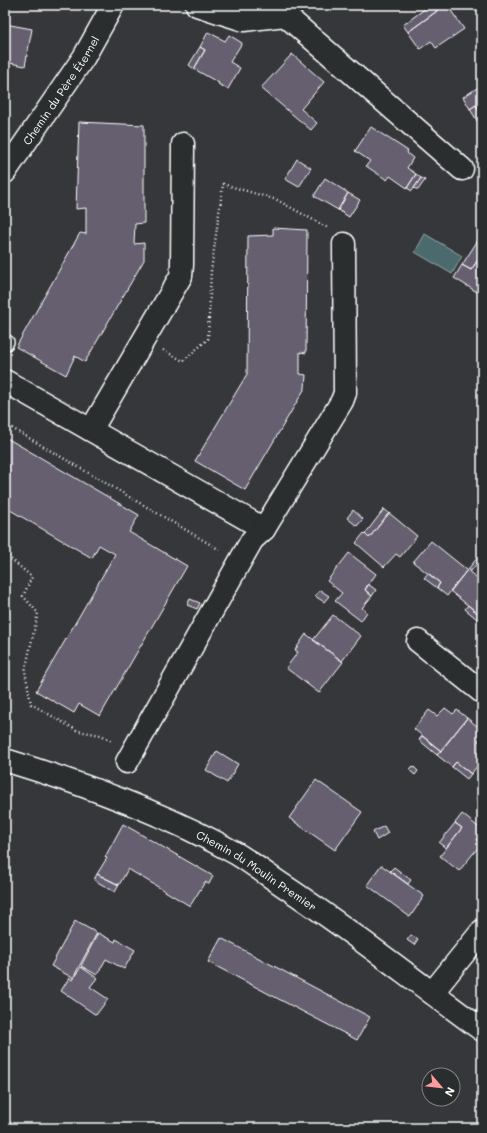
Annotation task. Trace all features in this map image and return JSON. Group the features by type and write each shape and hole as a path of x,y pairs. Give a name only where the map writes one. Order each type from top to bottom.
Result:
{"street":[{"name":"Chemin du Père Éternel","path":"5,172 84,57 113,5"},
{"path":"197,5 250,13 285,15 462,169"},
{"path":"91,430 181,276 183,144"},
{"path":"130,757 252,540 264,530 342,401 345,393 344,244"},
{"path":"5,381 264,530"},
{"path":"418,641 482,692"},
{"name":"Chemin du Moulin Premier","path":"5,760 108,795 175,823 237,855 322,911 482,1030"},
{"path":"432,994 482,931"}],"path":[{"path":"144,339 183,361 208,339 211,271 223,184 277,200 344,238 344,244"},
{"path":"5,424 240,562"},
{"path":"5,554 32,577 22,596 38,613 25,671 32,704 78,731 101,735 130,757"}],"water":[{"path":"425,234 462,256 452,274 415,252"}],"building":[{"path":"430,5 433,5 437,11 408,32 403,25"},
{"path":"433,5 447,5 464,29 436,48 431,41 420,49 408,32 437,11"},
{"path":"5,24 32,29 25,66 5,62"},
{"path":"208,32 225,41 229,35 242,43 230,62 240,68 228,89 194,69 205,50 200,47"},
{"path":"200,47 205,50 194,69 189,65"},
{"path":"292,54 324,82 301,109 317,123 311,130 261,88"},
{"path":"482,85 481,114 476,105 470,109 463,97"},
{"path":"476,105 482,114 482,129 470,109"},
{"path":"79,122 144,125 144,223 135,224 134,244 144,243 144,260 85,362 75,356 66,375 16,347 80,233 86,234 86,208 76,209"},
{"path":"371,127 408,151 407,153 413,158 407,168 416,174 407,188 390,176 387,180 366,166 370,161 355,151"},
{"path":"297,159 311,168 299,187 285,179"},
{"path":"416,174 421,178 412,191 407,188"},
{"path":"325,178 348,193 338,210 314,196"},
{"path":"421,178 425,180 418,190 414,188"},
{"path":"348,193 360,200 349,217 338,210"},
{"path":"273,228 307,230 306,353 300,352 300,374 306,375 305,388 245,490 195,461 247,374 248,236 273,235"},
{"path":"480,237 482,238 482,254 471,270 462,265"},
{"path":"482,254 482,295 454,278 462,265 471,270"},
{"path":"5,437 139,515 129,532 187,566 100,716 79,704 74,713 36,691 115,554 99,545 92,558 5,507"},
{"path":"384,509 389,513 369,538 365,534"},
{"path":"353,510 363,519 357,526 347,518"},
{"path":"389,513 417,536 400,557 396,554 384,567 356,543 364,533 369,538"},
{"path":"431,541 467,570 447,596 437,588 440,583 413,562"},
{"path":"349,553 376,574 365,590 372,596 362,608 367,612 361,621 335,601 342,593 327,581"},
{"path":"479,556 482,558 471,571 468,569"},
{"path":"467,570 482,582 482,623 477,619 480,615 450,591"},
{"path":"428,573 440,583 437,588 424,578"},
{"path":"368,584 376,590 372,596 365,590"},
{"path":"320,590 329,596 324,602 315,596"},
{"path":"190,599 200,603 197,609 187,605"},
{"path":"468,605 480,615 477,619 465,609"},
{"path":"333,615 361,636 342,661 313,640"},
{"path":"306,634 343,662 319,693 286,668 298,652 295,650"},
{"path":"445,708 453,714 457,710 467,718 441,751 414,729 429,710 437,716"},
{"path":"467,718 482,730 482,736 478,741 482,744 482,760 471,774 456,762 452,767 437,755"},
{"path":"422,736 441,751 437,755 419,740"},
{"path":"217,751 238,764 227,783 206,770"},
{"path":"456,762 471,774 467,779 452,767"},
{"path":"413,766 418,771 415,775 409,770"},
{"path":"316,780 362,812 335,850 289,818"},
{"path":"482,792 482,803 476,799"},
{"path":"462,814 482,830 482,832 476,840 481,844 459,871 440,856 462,828 455,823"},
{"path":"455,823 462,828 446,848 439,843"},
{"path":"123,824 213,876 209,884 205,882 190,906 128,869 119,885 97,874 107,858 105,857"},
{"path":"384,826 388,833 377,840 373,832"},
{"path":"381,865 424,896 410,917 367,885"},
{"path":"394,867 411,880 408,884 390,871"},
{"path":"97,874 119,885 115,892 94,880"},
{"path":"75,921 97,933 73,978 51,966"},
{"path":"98,933 115,942 116,939 135,950 124,969 106,959 97,975 81,966"},
{"path":"411,935 418,939 414,945 407,940"},
{"path":"221,938 370,1017 357,1040 208,962"},
{"path":"81,967 97,978 90,987 108,999 96,1015 61,991 69,978 72,980"}]}
